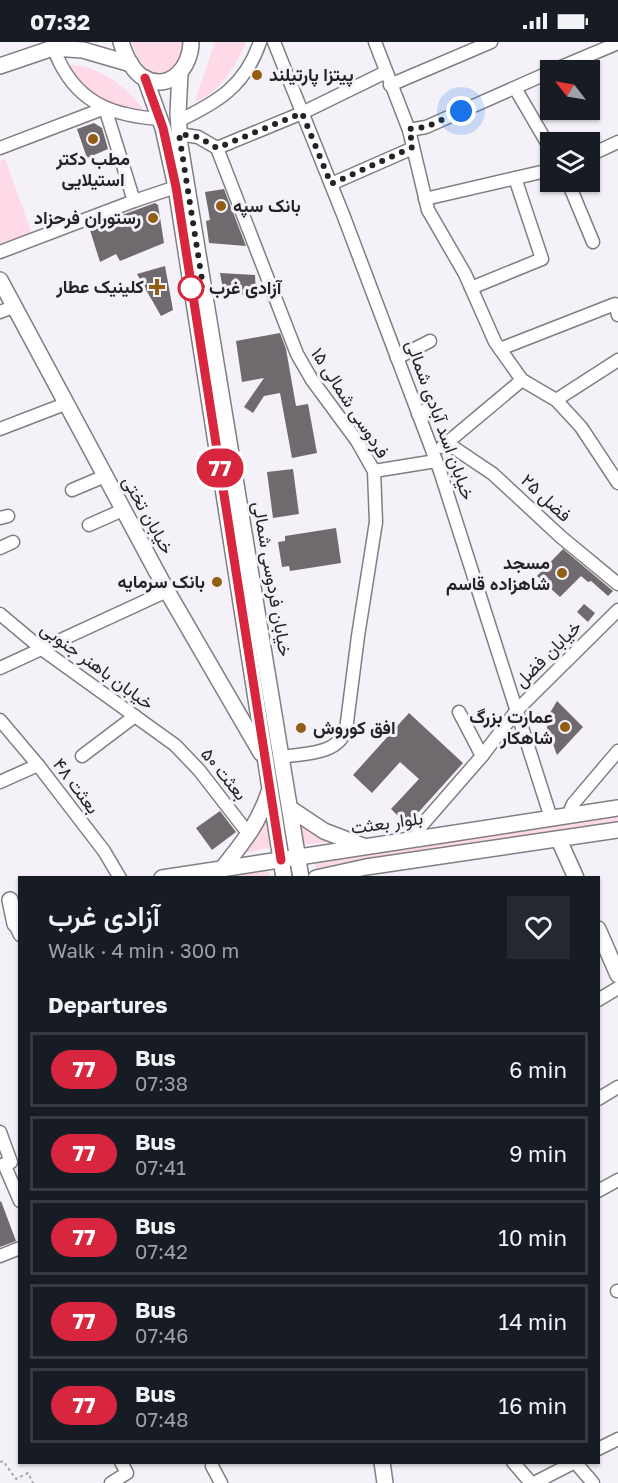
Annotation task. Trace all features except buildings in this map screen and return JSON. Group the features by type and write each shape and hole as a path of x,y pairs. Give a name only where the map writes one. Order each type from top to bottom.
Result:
{"main road":[{"path":"121,42 131,64 145,78 157,82 171,80 180,74 199,42"},
{"path":"189,58 191,42"},
{"path":"0,66 55,44 131,64"},
{"name":"خیابان فردوسی شمالی","path":"180,74 178,127 301,876"},
{"name":"خیابان فردوسی شمالی","path":"145,78 160,118 176,187 284,876"},
{"name":"خیابان تختی","path":"0,280 7,310 65,404 167,591 267,765"},
{"path":"222,869 253,830 261,816 270,789"},
{"path":"291,808 324,831 363,846"},
{"name":"بلوار بعثت","path":"175,876 618,808"},
{"path":"325,876 366,867 618,830"},
{"path":"412,839 412,861"},
{"path":"559,840 575,876"},
{"path":"355,876 366,867"},
{"path":"10,900 13,927"},
{"path":"600,932 618,975"},
{"path":"382,1464 385,1483"}],"street":[{"path":"260,42 245,72 228,93 178,127 217,148 302,113 386,72"},
{"name":"خیابان اسد آبادی شمالی","path":"274,42 331,184 435,458 551,818"},
{"path":"375,42 409,129 428,210 465,274 500,349 522,380 556,400 581,427 618,483"},
{"path":"390,85 491,42"},
{"path":"578,60 618,43"},
{"path":"55,44 67,76 87,98 105,108 130,117 160,118"},
{"path":"409,129 426,127 540,77"},
{"path":"515,88 541,132"},
{"path":"0,148 105,108"},
{"path":"105,108 134,201"},
{"path":"600,150 618,142"},
{"path":"331,184 413,147"},
{"name":"فردوسی شمالی ۱۵","path":"217,148 297,354 312,380 357,441 374,471 374,534 346,730 341,740 331,748 282,757"},
{"path":"425,199 540,172"},
{"path":"471,288 542,259 515,178"},
{"path":"0,252 176,187"},
{"path":"572,192 593,242"},
{"path":"500,349 615,304 618,315"},
{"path":"397,358 430,341"},
{"path":"556,400 618,360"},
{"path":"374,471 435,458 447,443 522,380"},
{"path":"0,429 65,404"},
{"path":"418,414 430,408"},
{"name":"فضل ۲۵","path":"447,443 493,474 561,537 618,584"},
{"path":"72,490 105,477"},
{"path":"89,525 123,510"},
{"path":"0,548 13,542"},
{"path":"0,668 167,591"},
{"name":"خیابان فضل","path":"412,839 482,756 517,710 618,610"},
{"name":"خیابان باهنر جنوبی","path":"0,614 42,650 175,745"},
{"path":"459,712 482,756"},
{"path":"82,756 135,716"},
{"name":"بعثت ۴۸","path":"0,720 104,851 119,876"},
{"name":"بعثت ۵۰","path":"175,745 199,770 244,828"},
{"path":"568,816 573,804 618,751"},
{"path":"0,782 38,765"},
{"path":"600,999 618,988"},
{"path":"600,1099 618,1087"},
{"path":"0,1132 18,1194"},
{"path":"600,1190 618,1180"},
{"path":"0,1256 18,1249"},
{"path":"600,1448 618,1439"},
{"path":"111,1483 127,1473 122,1464"},
{"path":"515,1464 533,1483 571,1464"},
{"path":"577,1464 593,1483"},
{"path":"212,1466 221,1483"}],"path":[{"path":"0,1462 3,1461 16,1479 28,1473 33,1483"}],"shaded area":[{"path":"132,42 185,42 181,64 162,77 156,75 142,64"},
{"path":"215,42 246,42 238,60 226,77 212,92 195,101"},
{"path":"69,65 90,68 101,73 131,95 144,112 120,107 100,99 84,85"},
{"path":"5,159 32,234 0,245 0,161"},
{"path":"267,814 273,847 238,854"},
{"path":"618,815 618,821 316,869 315,863"},
{"path":"298,821 339,840 302,845"},
{"path":"268,870 270,876 228,876"}],"bus line":[{"name":"77","path":"145,78 163,128 176,187 281,860"}],"place":[{"name":"پیتزا پارتیلند","path":"257,75"},
{"name":"مطب دکتر استیلایی","path":"93,139"},
{"name":"بانک سپه","path":"221,206"},
{"name":"رستوران فرحزاد","path":"153,218"},
{"name":"کلینیک عطار","path":"157,287"},
{"name":"آزادی غرب","path":"191,288"},
{"name":"مسجد شاهزاده قاسم","path":"562,573"},
{"name":"بانک سرمایه","path":"217,582"},
{"name":"عمارت بزرگ شاهکار","path":"565,727"},
{"name":"افق کوروش","path":"301,728"}],"route":[{"path":"191,288 203,286 179,134 198,137 217,148 302,113 331,184 413,147 409,129 426,127 461,111"}]}
